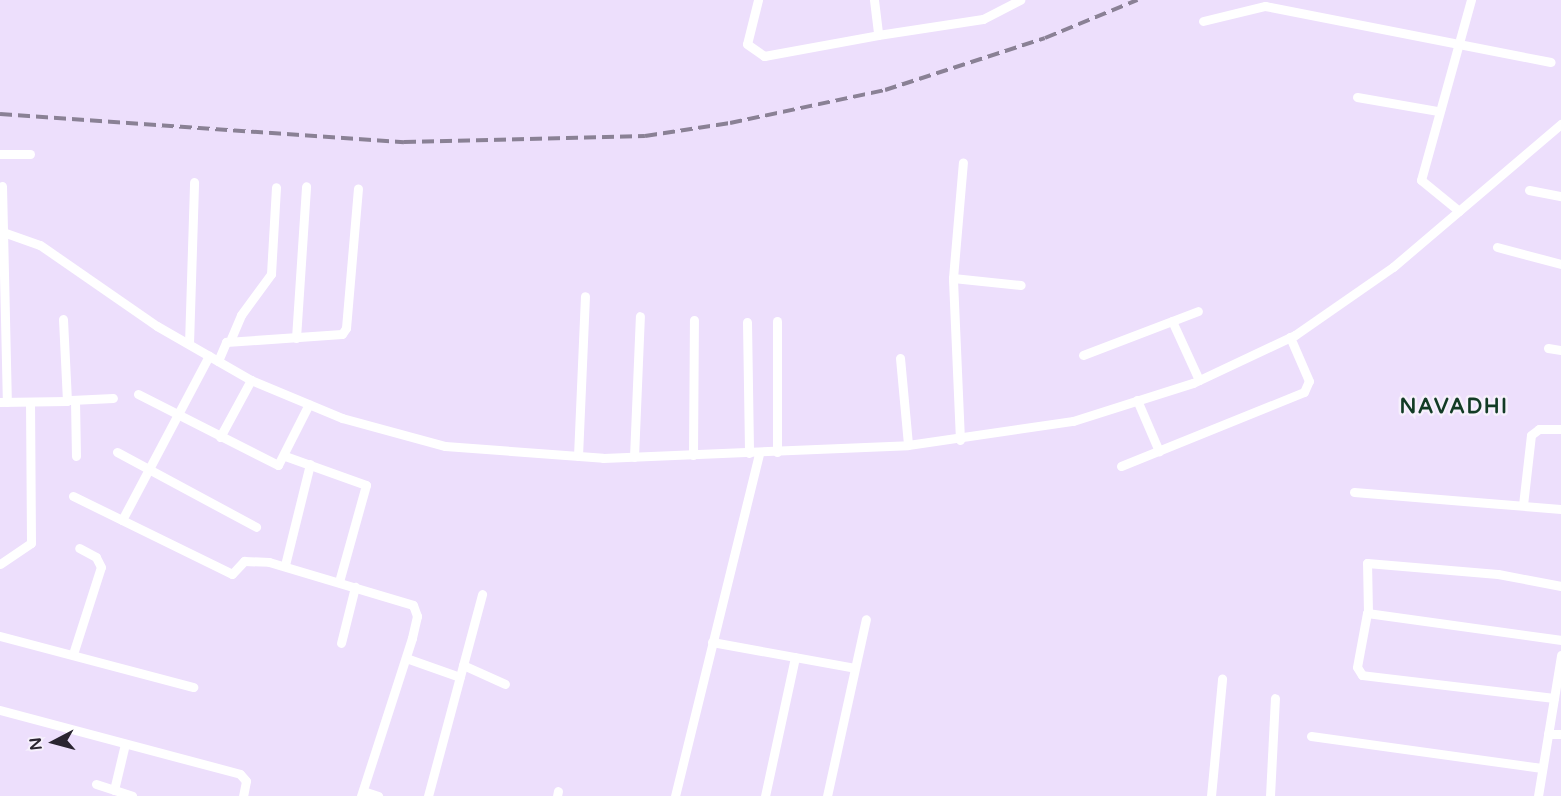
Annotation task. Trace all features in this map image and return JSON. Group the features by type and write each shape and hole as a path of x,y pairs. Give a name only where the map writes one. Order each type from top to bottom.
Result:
{"street":[{"path":"758,0 747,44 764,56 983,19 1020,0"},
{"path":"874,0 878,35"},
{"path":"1459,211 1421,180 1437,111 1471,0"},
{"path":"1203,21 1265,6 1551,62"},
{"path":"1357,97 1437,111"},
{"path":"2,232 40,245 189,344 251,380 342,418 445,446 578,456 634,457 908,445 960,440 1073,421 1199,380 1290,337 1393,267 1561,124"},
{"path":"0,154 30,154"},
{"path":"960,440 953,278 963,162"},
{"path":"189,344 194,182"},
{"path":"2,186 4,402 113,398"},
{"path":"296,338 306,186"},
{"path":"230,342 241,315 271,274 276,187"},
{"path":"122,520 178,415 213,358 224,345 230,342 335,335 346,328 358,189"},
{"path":"1529,190 1561,196"},
{"path":"1497,247 1561,264"},
{"path":"953,278 1021,285"},
{"path":"578,456 585,296"},
{"path":"1083,355 1198,311"},
{"path":"634,457 640,316"},
{"path":"63,319 76,456"},
{"path":"693,455 694,320"},
{"path":"777,321 777,452"},
{"path":"1172,321 1199,380"},
{"path":"747,322 749,453"},
{"path":"1121,466 1308,389 1309,381 1290,337"},
{"path":"1548,348 1561,350"},
{"path":"900,358 908,445"},
{"path":"220,437 251,380"},
{"path":"138,394 273,465 282,462 309,404"},
{"path":"1137,400 1159,451"},
{"path":"0,564 31,543 30,402"},
{"path":"1523,506 1532,435 1539,429 1561,429"},
{"path":"117,452 256,527"},
{"path":"675,796 759,453"},
{"path":"285,456 366,485 339,582"},
{"path":"285,565 310,464"},
{"path":"1354,492 1561,508"},
{"path":"73,496 232,574 237,565 251,559 285,565 413,605 417,616 406,658 362,794 378,796"},
{"path":"74,654 101,567 96,557 79,548"},
{"path":"1554,698 1360,674 1357,667 1364,617 1368,613 1367,563 1498,574 1561,586"},
{"path":"341,643 355,587"},
{"path":"428,796 482,594"},
{"path":"1368,613 1561,640"},
{"path":"827,796 866,619"},
{"path":"0,636 193,687"},
{"path":"712,642 855,669"},
{"path":"1538,796 1561,655"},
{"path":"765,796 795,657"},
{"path":"406,658 460,677"},
{"path":"463,665 505,684"},
{"path":"1211,796 1222,679"},
{"path":"1270,796 1275,698"},
{"path":"0,710 240,774 246,781 243,796"},
{"path":"1548,734 1561,734"},
{"path":"1311,736 1542,768"},
{"path":"114,790 125,744"},
{"path":"96,784 132,796"}],"railway":[{"path":"0,114 404,142 645,136 730,123 885,90 1045,38 1137,0"}],"district":[{"name":"NAVADHI","path":"1454,407"}]}
